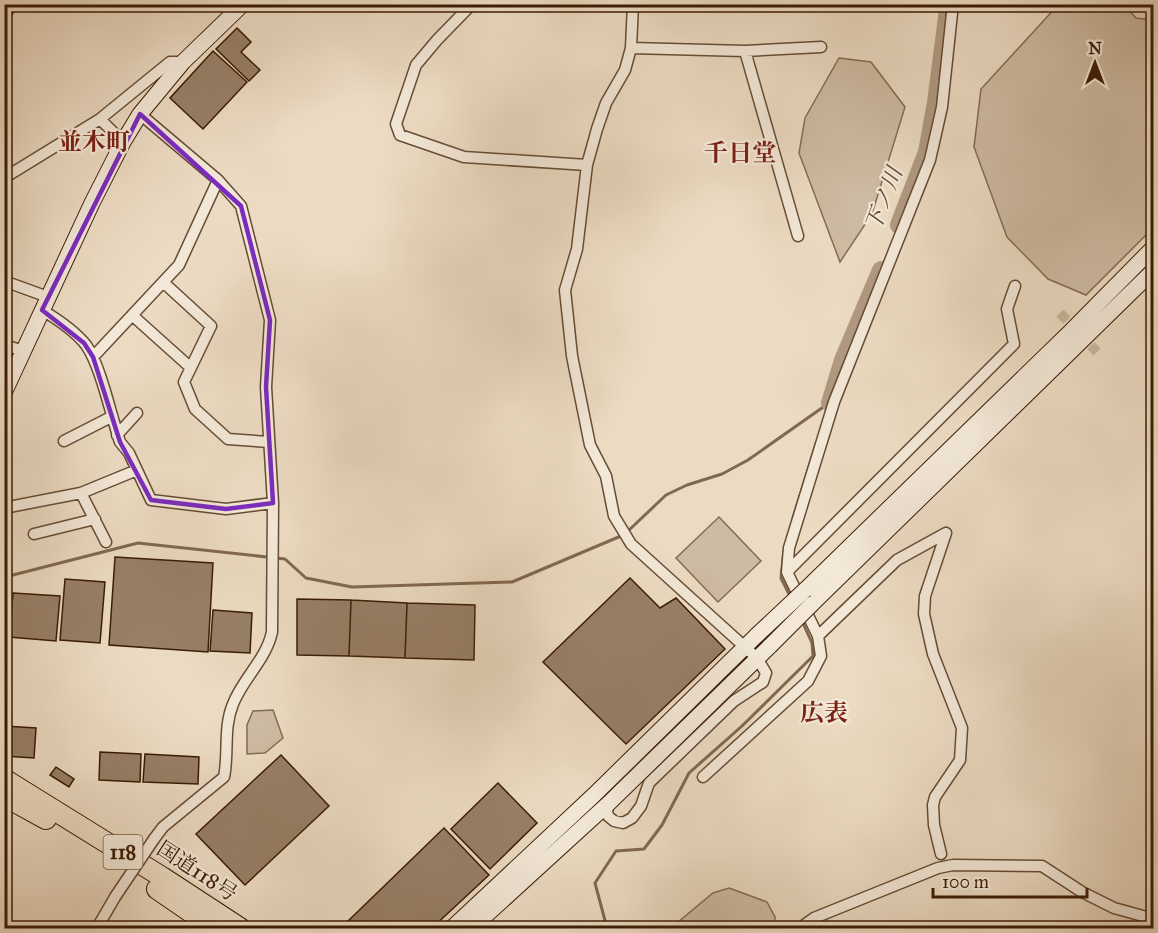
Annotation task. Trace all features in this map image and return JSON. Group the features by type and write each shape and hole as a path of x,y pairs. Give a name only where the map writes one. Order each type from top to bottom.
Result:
{"highway":[{"name":"国道118号","path":"4,779 240,928"},
{"name":"国道118号","path":"4,796 62,828 214,928"}],"street":[{"path":"4,393 123,142 140,114 183,62 243,4"},
{"path":"472,4 416,65 396,124 400,135 464,157 588,165"},
{"path":"609,803 608,816 614,821 623,823 632,818 641,806 649,783 734,701 763,682 766,673 757,658 631,544 614,516 606,476 590,445 572,356 565,290 577,249 588,165 606,103 625,70 631,48 633,4"},
{"path":"703,777 808,681 821,656 818,636 787,572 789,548 834,402 930,160 942,107 953,4"},
{"path":"631,48 745,51 822,47"},
{"path":"745,51 798,236"},
{"path":"4,178 100,119 170,62 183,62"},
{"path":"97,928 115,897 163,827 224,777 228,717 242,685 269,645 272,632 273,503 266,387 270,320 241,206 218,180 140,114"},
{"path":"100,119 123,142"},
{"path":"93,357 179,265 218,180"},
{"path":"452,928 594,795 1070,332 1154,247"},
{"path":"472,928 609,803 1154,270"},
{"path":"4,281 45,303 57,320 84,343 93,357 117,435 129,453 151,500 226,509 273,503"},
{"path":"163,282 211,326 184,382 195,410 228,439 269,442"},
{"path":"787,572 1014,344 1007,309 1016,286"},
{"path":"132,315 191,368"},
{"path":"4,345 24,351"},
{"path":"117,435 137,413"},
{"path":"64,441 111,417"},
{"path":"4,508 81,493 137,470"},
{"path":"81,493 106,542"},
{"path":"34,534 95,519"},
{"path":"818,636 897,560 946,533 925,596 924,614 933,654 962,728 960,760 935,797 933,805 934,825 941,854"},
{"path":"800,928 814,918 938,868 952,866 1042,866 1082,892 1114,908 1154,919"}],"highlighted area":[{"path":"140,114 241,206 270,320 266,387 273,503 226,509 151,500 120,442 93,357 84,343 42,310"}],"shaded area":[{"path":"1058,5 1124,5 1136,18 1153,20 1153,228 1086,295 1048,279 1007,237 974,147 981,89"},
{"path":"839,58 871,62 905,107 872,214 840,262 799,153 805,118"},
{"path":"719,517 761,561 718,602 676,558"},
{"path":"273,710 283,738 265,753 247,754 247,725 253,711"},
{"path":"729,888 767,902 775,917 775,928 671,928 713,893"}],"building":[{"path":"237,28 251,42 241,52 260,70 249,81 216,49"},
{"path":"213,51 247,82 203,129 170,98"},
{"path":"115,557 213,563 208,652 109,645"},
{"path":"630,578 660,608 676,598 725,649 626,744 543,662"},
{"path":"65,579 105,582 100,643 60,640"},
{"path":"13,593 60,596 56,641 9,637"},
{"path":"297,599 351,600 349,656 297,655"},
{"path":"351,600 407,603 405,658 349,656"},
{"path":"407,603 475,605 474,660 405,658"},
{"path":"213,610 252,613 250,653 210,651"},
{"path":"4,726 36,728 34,758 4,756"},
{"path":"100,752 141,754 140,782 99,780"},
{"path":"145,754 199,757 198,784 143,782"},
{"path":"281,755 329,806 245,885 196,834"},
{"path":"56,767 74,779 69,787 50,775"},
{"path":"498,783 537,823 490,869 451,829"},
{"path":"444,828 489,875 432,928 350,928 345,924"}],"waterway":[{"name":"下ノ川","path":"899,225 927,152 948,10"},
{"name":"下ノ川","path":"830,403 843,360 881,270"},
{"path":"627,532 666,495 687,485 722,474 748,460 829,403"},
{"path":"793,518 816,444"},
{"path":"4,574 9,576 138,543 285,559 306,578 352,587 512,582 621,536"},
{"path":"784,550 781,578 790,596"},
{"path":"607,928 595,883 616,851 644,849 662,825 689,773 742,726 813,656 812,643 802,621"}],"tunnel":[{"path":"1060,313 1097,352"}],"railway":[{"path":"4,23 17,4"}],"district":[{"name":"並木町","path":"94,142"},
{"name":"千日堂","path":"740,153"},
{"name":"広表","path":"824,713"}]}
